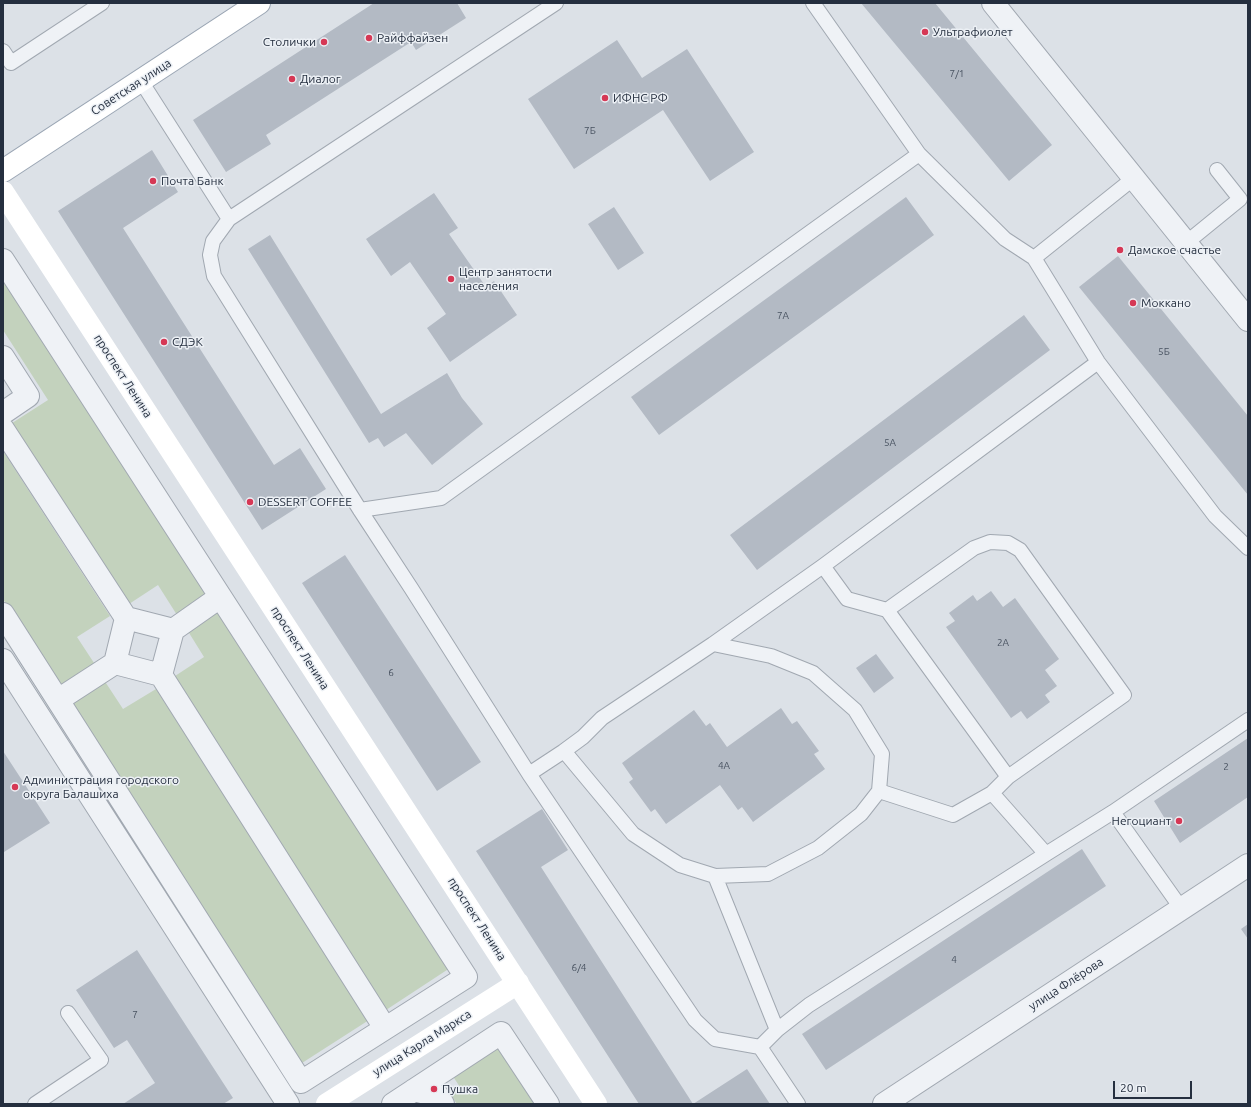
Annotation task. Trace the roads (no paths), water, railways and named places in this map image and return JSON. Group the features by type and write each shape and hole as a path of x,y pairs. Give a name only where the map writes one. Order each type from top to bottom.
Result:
{"street":[{"name":"Советская улица","path":"3,171 259,3"},
{"path":"993,3 1248,320"},
{"name":"проспект Ленина","path":"3,192 596,1104"},
{"path":"3,260 466,977 301,1082 3,614"},
{"path":"3,357 28,396 3,413"},
{"path":"3,429 126,618 173,630"},
{"path":"161,675 173,630 220,597"},
{"path":"58,700 115,663 126,618"},
{"path":"3,660 288,1104"},
{"path":"115,663 161,675 385,1028"},
{"name":"улица Флёрова","path":"886,1103 1248,865"},
{"name":"улица Карла Маркса","path":"327,1104 518,982"},
{"path":"393,1104 502,1033 548,1104"},
{"path":"414,1090 441,1100 442,1072"}],"lane":[{"path":"3,51 11,63 102,3"},
{"path":"556,3 229,219 213,241 210,255 214,276 360,510 529,774 695,1020 715,1039 760,1047 798,1104"},
{"path":"813,3 919,154 1005,239 1034,258 1098,362 1215,516 1248,548"},
{"path":"141,81 229,219"},
{"path":"360,510 441,498 919,154"},
{"path":"1186,242 1240,199 1217,170"},
{"path":"1034,258 1134,178"},
{"path":"529,774 583,737 602,718 713,644 823,566 1098,362"},
{"path":"879,791 953,815 992,793 1008,777 1124,695 1055,596 1020,550 1008,543 990,542 974,548 887,610"},
{"path":"823,566 847,599 887,610 1008,777"},
{"path":"564,751 633,834 680,865 715,876 768,874 818,848 861,814 879,791 882,754 855,710 813,672 771,656 713,644"},
{"path":"760,1047 777,1030 809,1006 1113,812 1248,720"},
{"path":"992,793 1046,854"},
{"path":"1113,812 1181,908"},
{"path":"715,876 777,1030"},
{"path":"35,1104 101,1060 68,1013"}],"place":[{"name":"Ультрафиолет","path":"925,32"},
{"name":"Райффайзен","path":"369,38"},
{"name":"Столички","path":"324,42"},
{"name":"Диалог","path":"292,79"},
{"name":"ИФНС РФ","path":"605,98"},
{"name":"Почта Банк","path":"153,181"},
{"name":"Дамское счастье","path":"1120,250"},
{"name":"Центр занятости населения","path":"451,279"},
{"name":"Моккано","path":"1133,303"},
{"name":"СДЭК","path":"164,342"},
{"name":"DESSERT COFFEE","path":"250,502"},
{"name":"Администрация городского округа Балашиха","path":"15,787"},
{"name":"Негоциант","path":"1179,821"},
{"name":"Пушка","path":"434,1089"}]}
